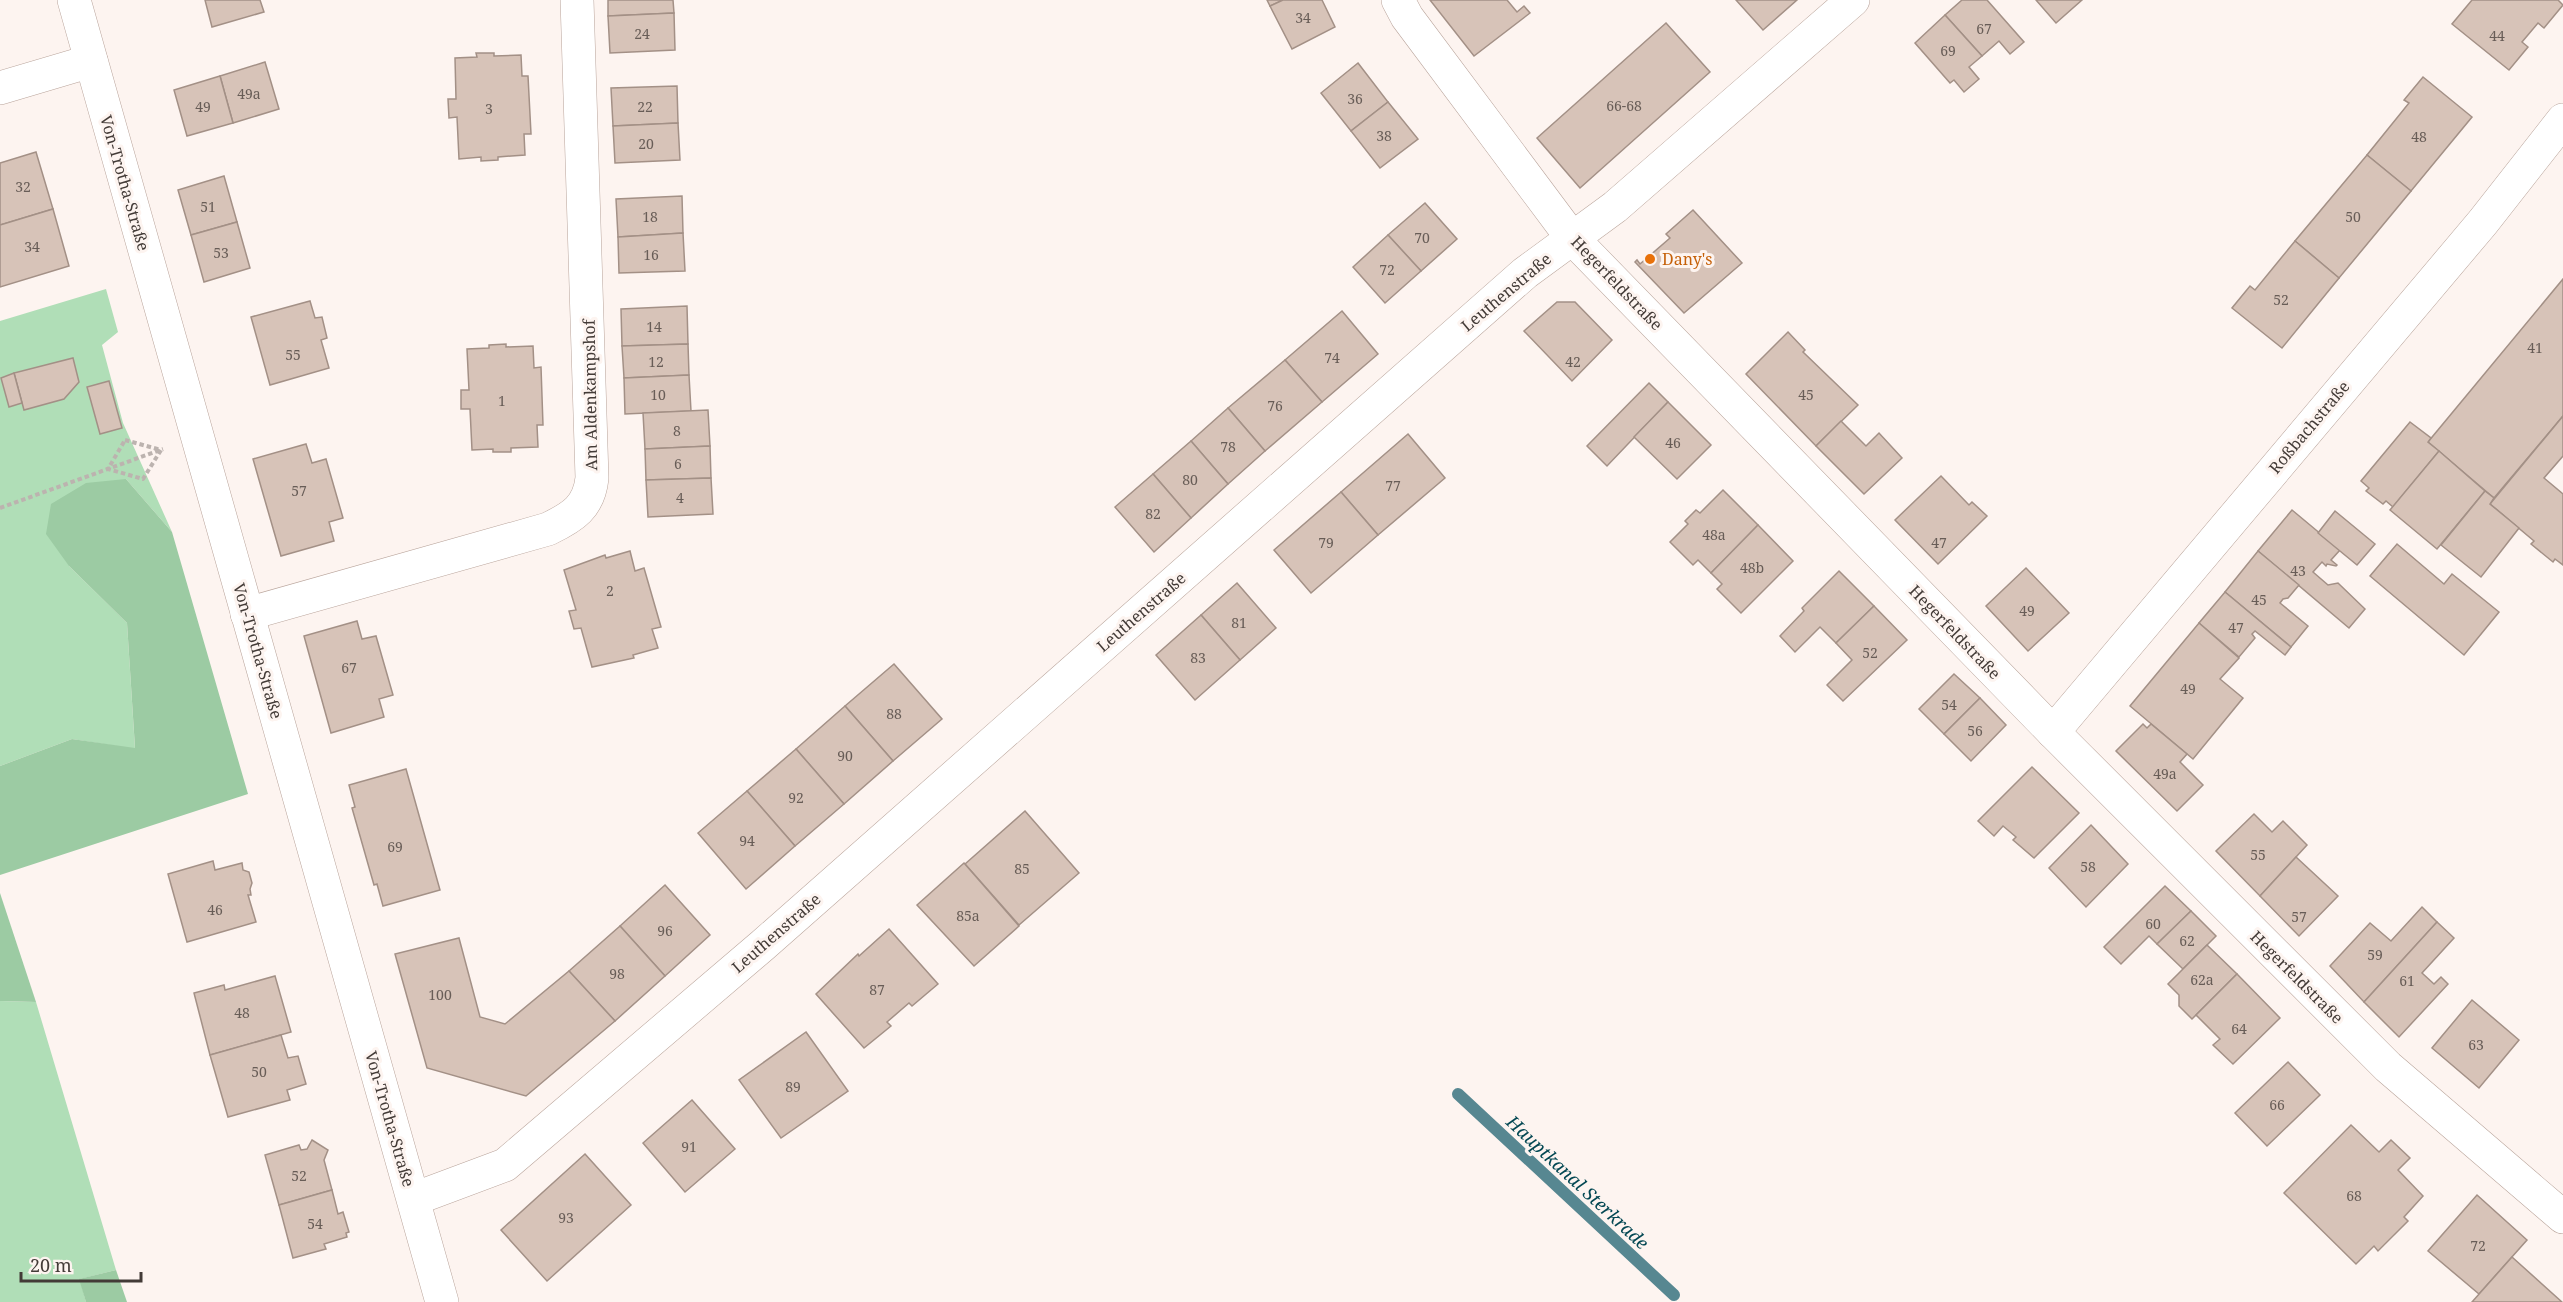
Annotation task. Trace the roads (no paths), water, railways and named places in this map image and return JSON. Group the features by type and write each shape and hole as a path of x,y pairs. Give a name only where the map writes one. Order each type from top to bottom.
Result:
{"street":[{"name":"Von-Trotha-Straße","path":"74,0 442,1302"},
{"name":"Am Aldenkampshof","path":"247,614 548,529 571,518 586,502 592,478 577,0"},
{"name":"Hegerfeldstraße","path":"1398,0 1407,17 1572,238 2052,732 2388,1067 2563,1217"},
{"name":"Leuthenstraße","path":"414,1199 505,1165 763,945 1525,273 1614,207 1853,0"},
{"path":"0,88 91,61"},
{"name":"Roßbachstraße","path":"2052,732 2483,222 2563,120"}],"waterway":[{"name":"Hauptkanal Sterkrade","path":"1458,1094 1674,1295"}],"place":[{"name":"Dany's","path":"1650,259"}]}
